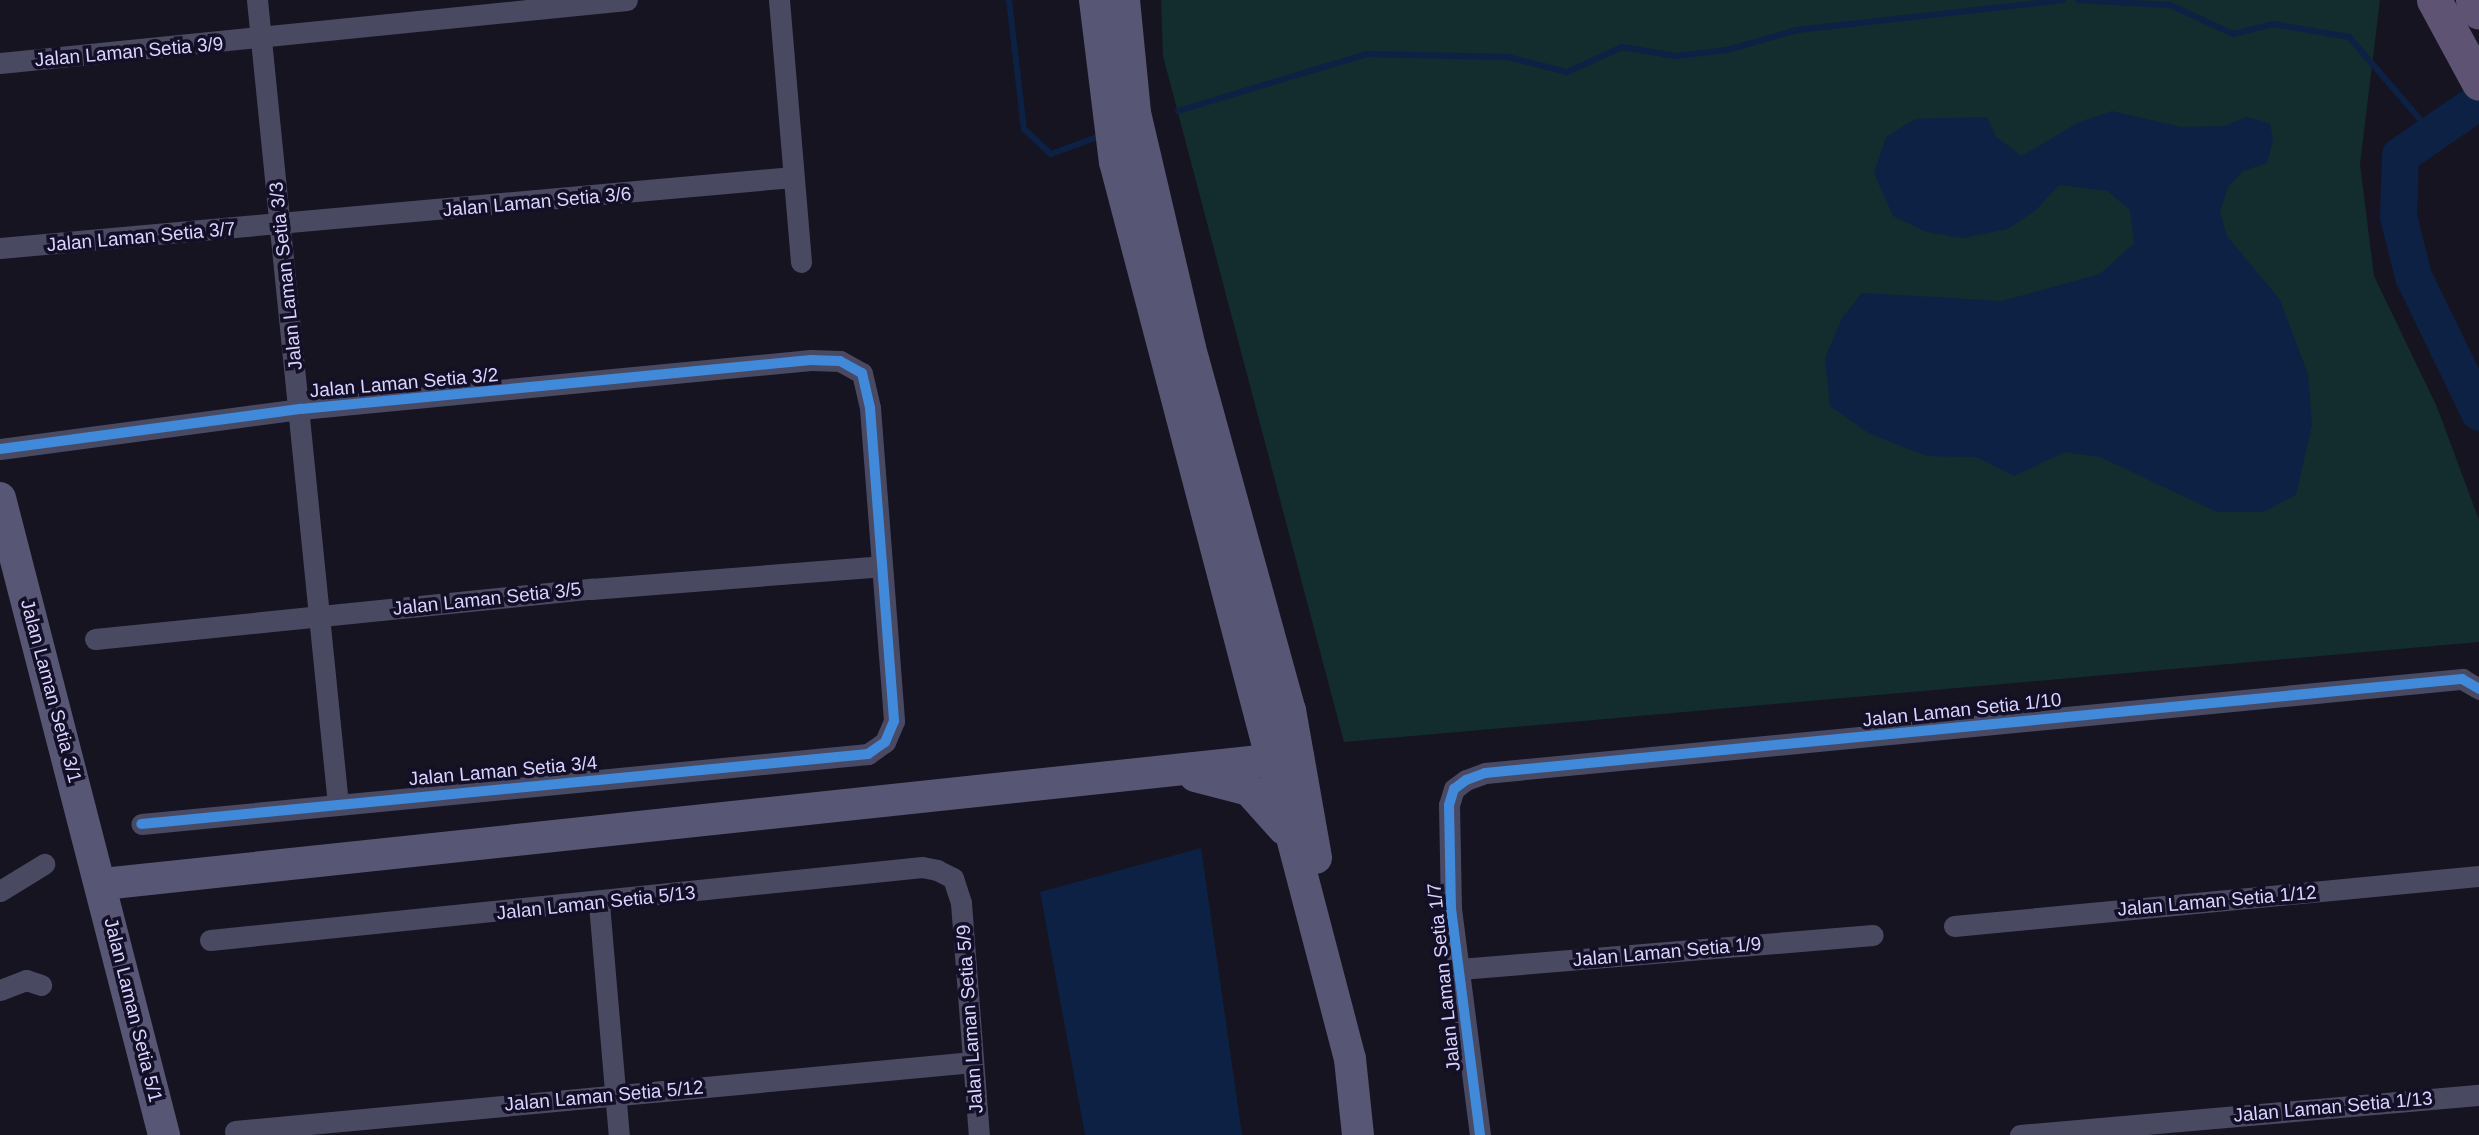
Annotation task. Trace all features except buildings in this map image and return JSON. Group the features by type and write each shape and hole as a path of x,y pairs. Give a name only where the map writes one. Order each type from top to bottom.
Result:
{"main road":[{"path":"2434,0 2479,83"},
{"path":"2473,0 2479,12"}],"street":[{"name":"Jalan Laman Setia 3/3","path":"257,0 259,40 301,409 321,616 325,698 338,804"},
{"name":"Jalan Laman Setia 3/9","path":"0,63 259,40 627,0"},
{"path":"779,0 801,262"},
{"path":"1095,0 1115,162 1283,759 1318,867 1363,1057 1372,1135"},
{"path":"1124,0 1135,113 1190,348 1290,710 1283,759 1294,845 1350,1059 1358,1135"},
{"name":"Jalan Laman Setia 3/6","path":"281,226 793,177"},
{"name":"Jalan Laman Setia 3/7","path":"0,248 281,226"},
{"name":"Jalan Laman Setia 3/2","path":"0,449 301,409 811,360 840,360 862,373 870,408 881,566"},
{"name":"Jalan Laman Setia 3/1","path":"0,498 103,884"},
{"name":"Jalan Laman Setia 3/5","path":"95,639 591,589 881,566"},
{"name":"Jalan Laman Setia 3/4","path":"141,824 868,754 885,742 894,721 881,566"},
{"name":"Jalan Laman Setia 1/10","path":"1466,780 1499,772 2470,684"},
{"path":"103,884 1283,759"},
{"path":"1169,772 1249,790 1269,807 1294,845"},
{"name":"Jalan Laman Setia 1/7","path":"1466,780 1454,789 1449,805 1451,909 1480,1135"},
{"path":"0,891 44,863"},
{"name":"Jalan Laman Setia 5/13","path":"210,940 598,904 922,867 953,878 961,903"},
{"name":"Jalan Laman Setia 1/12","path":"1954,926 2479,876"},
{"name":"Jalan Laman Setia 5/1","path":"103,884 164,1135"},
{"name":"Jalan Laman Setia 5/9","path":"961,903 979,1135"},
{"path":"598,904 619,1135"},
{"name":"Jalan Laman Setia 1/9","path":"1460,969 1873,935"},
{"path":"0,990 26,979 41,985"},
{"name":"Jalan Laman Setia 5/12","path":"235,1131 973,1062"},
{"name":"Jalan Laman Setia 1/13","path":"2020,1135 2479,1095"}],"green space":[{"path":"1161,0 2380,0 2360,164 2374,276 2437,407 2479,520 2479,642 1344,742 1163,56"}],"water":[{"path":"2112,111 2181,127 2225,126 2246,117 2270,123 2273,140 2267,163 2243,171 2228,187 2220,212 2227,236 2280,300 2308,374 2312,425 2296,495 2263,512 2217,512 2100,457 2065,452 2014,476 1976,457 1927,456 1870,434 1830,406 1825,358 1842,318 1862,293 2002,301 2100,274 2134,243 2130,210 2107,191 2059,185 2036,210 2008,229 1962,238 1927,232 1893,216 1874,173 1886,137 1915,119 1987,117 1996,137 2022,156 2079,122"},
{"path":"1201,848 1242,1135 1085,1135 1040,892"}],"waterway":[{"path":"1009,0 1024,129 1051,154 1103,135"},
{"path":"1178,111 1367,54 1508,57 1567,72 1622,47 1676,56 1727,50 1797,30 2063,0"},
{"path":"2078,0 2170,5 2233,34 2273,24 2349,37 2432,133"},
{"path":"2479,101 2400,155 2398,216 2413,276 2479,412"}],"cycle path":[{"path":"0,449 301,409 811,360 840,361 862,373 870,408 894,721 885,742 868,754 141,824"},
{"path":"1480,1135 1451,909 1449,805 1454,789 1466,780 1485,773 2462,679 2479,689"}]}
